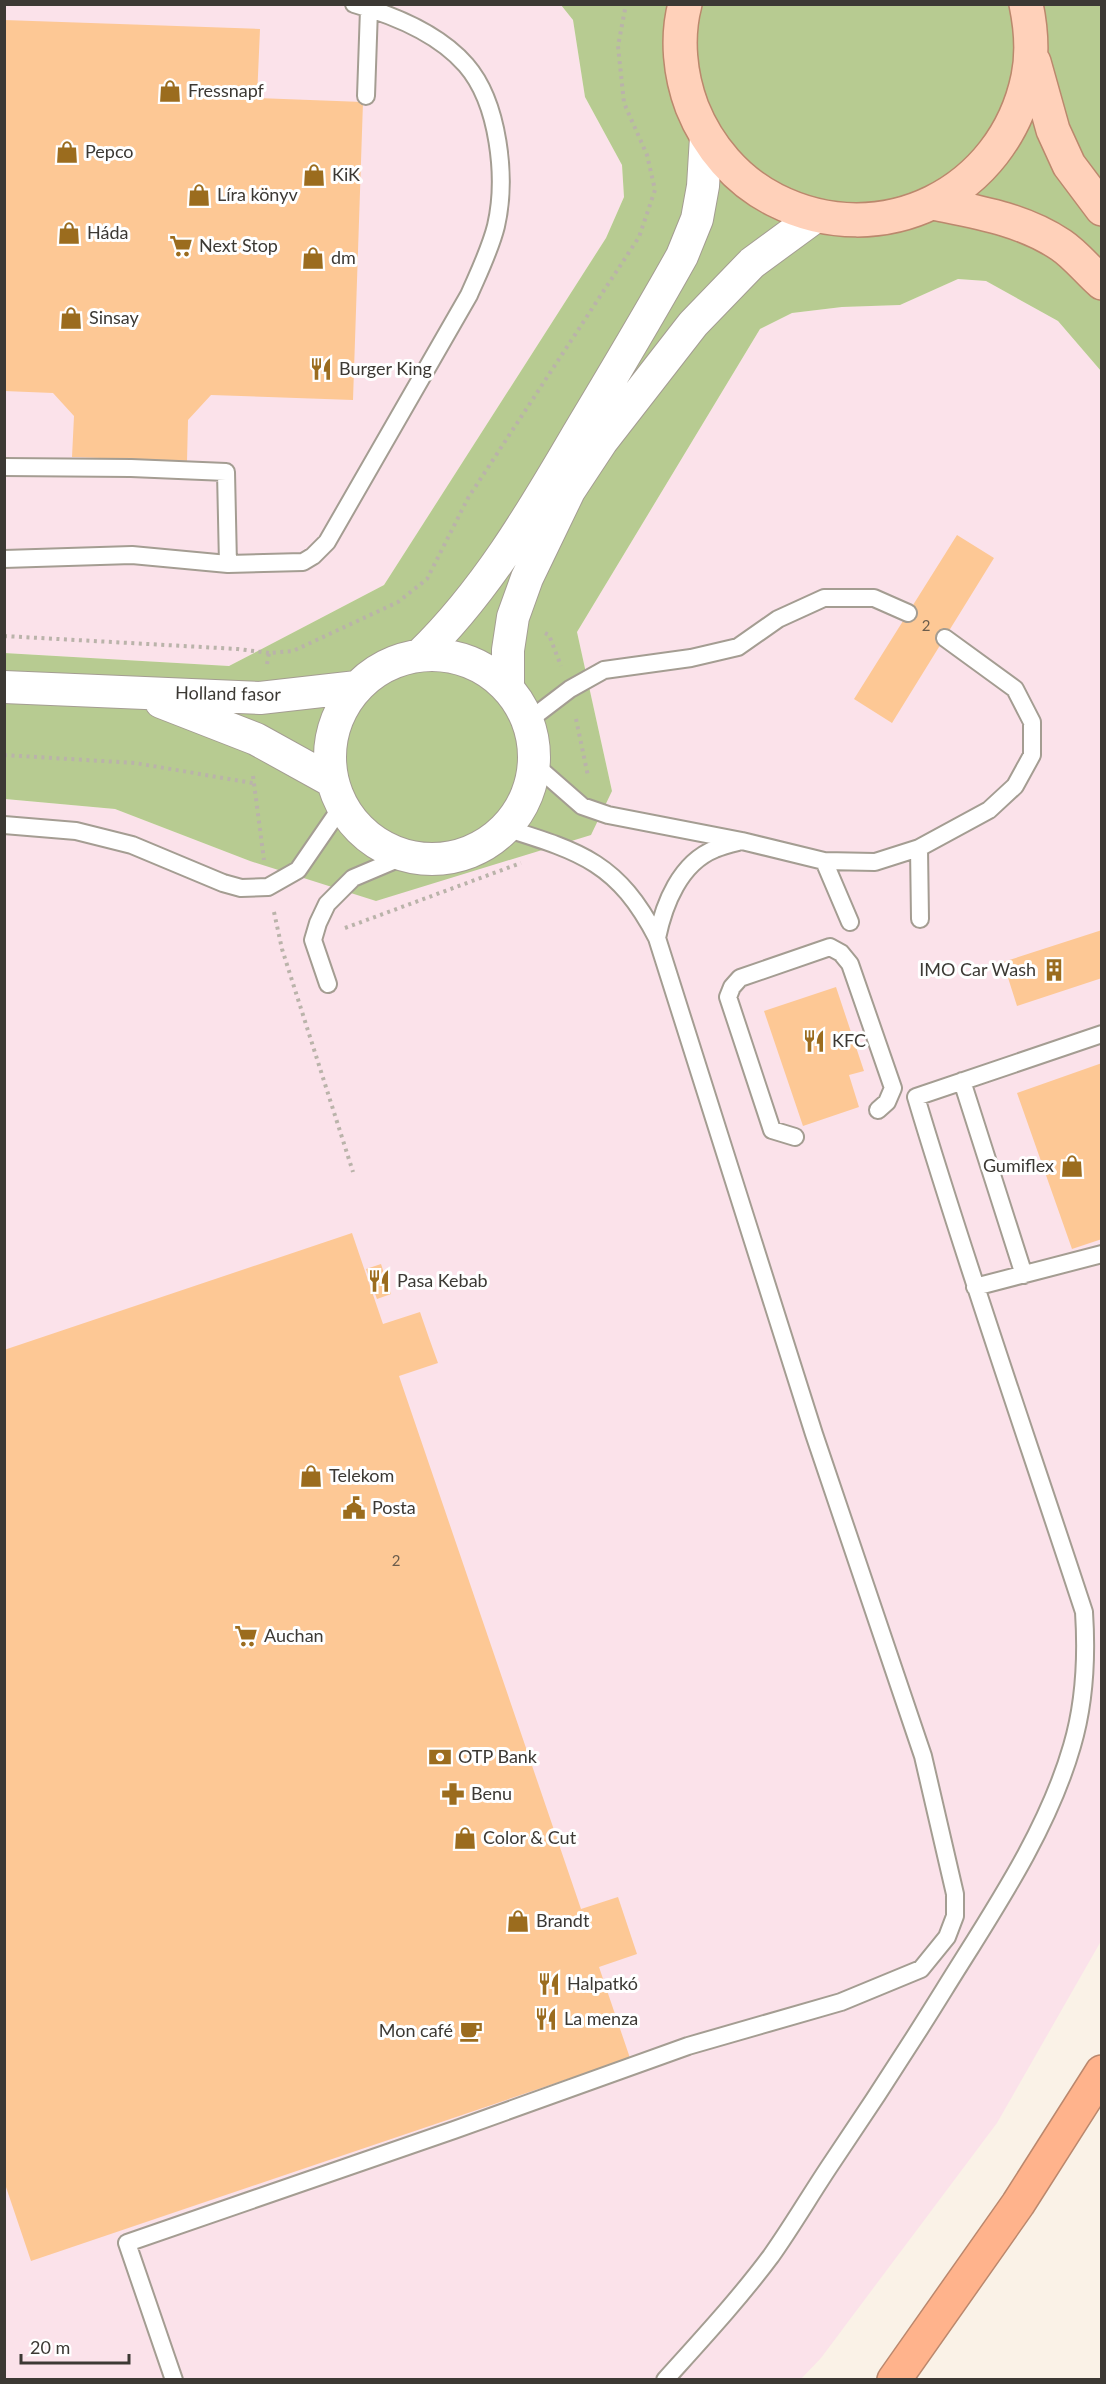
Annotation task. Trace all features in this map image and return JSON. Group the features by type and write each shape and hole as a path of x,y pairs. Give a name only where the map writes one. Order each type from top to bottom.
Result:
{"highway":[{"path":"894,2379 1018,2204 1101,2072"}],"main road":[{"path":"667,4 683,19 683,77 696,118 706,137 723,159 742,179 781,203 816,216 845,220 875,220 905,214 933,203 972,177 1003,141 1023,98 1029,75 1031,51"},
{"path":"1026,4 1031,51 1053,130 1069,165 1101,209"},
{"path":"933,203 986,213 1030,227 1063,246 1101,283"}],"street":[{"path":"420,655 442,634 502,558 545,491 682,256 697,219 703,186 706,137"},
{"path":"508,688 508,650 513,616 527,578 569,491 602,441 693,324 752,263 816,216"},
{"path":"420,655 439,655 477,665 494,675 508,688 519,704 528,721 534,742 534,764 530,788 520,810 505,828 484,845 459,855 432,859 405,856 380,845 358,828 337,793 329,756 333,730 342,707 357,687 385,665 402,658 420,655"},
{"name":"Holland fasor","path":"4,687 260,698 357,687"},
{"name":"Holland fasor","path":"135,692 256,740 337,793"}],"lane":[{"path":"4,558 132,555 228,564 303,562 327,542 469,295 487,256 496,226 500,178 497,142 486,97 479,82 465,64 424,32 361,7 366,96"},
{"path":"4,467 131,468 226,472 228,564"},
{"path":"528,721 570,689 604,670 691,658 738,647 778,619 824,598 874,597 908,613"},
{"path":"534,764 582,806 608,815 742,841 824,861 875,862 919,848 989,810 1015,786 1032,755 1032,722 1015,688 945,638"},
{"path":"4,825 76,831 132,845 232,886 268,887 298,870 337,793"},
{"path":"174,2379 127,2242 465,2126 688,2046 841,2002 921,1969 947,1937 955,1916 955,1894 923,1756 814,1434 657,938 642,908 629,892 584,855 565,846 505,828"},
{"path":"657,938 663,913 674,889 693,864 713,849 742,841"},
{"path":"919,848 920,919"},
{"path":"328,984 313,940 327,904 353,878 405,856"},
{"path":"824,861 850,922"},
{"path":"795,1137 772,1130 728,997 732,987 740,978 830,947 841,953 850,964 893,1088 887,1102 878,1110"},
{"path":"665,2379 770,2257 885,2084 1023,1860 1052,1798 1071,1749 1082,1710 1086,1646 1084,1612 975,1287 916,1097 1101,1034"},
{"path":"962,1081 1024,1275"},
{"path":"975,1287 1101,1254"}],"path":[{"path":"4,636 237,649 269,653 293,651 398,602 427,579 468,498 639,237 655,190 647,155 624,103 618,45 626,4"},
{"path":"513,616 549,635 570,689 589,780 582,806"},
{"path":"260,698 269,653"},
{"path":"256,740 252,783 268,887 282,949 353,1172"},
{"path":"4,754 135,763 252,783"},
{"path":"282,949 313,940 565,846"}],"shaded area":[{"path":"561,4 573,20 585,97 622,165 624,197 606,238 384,585 229,666 5,653 4,5"},
{"path":"958,279 986,281 1058,321 1101,371 1101,1941 997,2123 821,2358 801,2379 5,2379 4,799 115,809 250,861 612,791 577,632 760,329 792,313 842,307 900,305"}],"green space":[{"path":"561,5 1101,5 1101,371 1058,321 986,281 958,279 900,305 842,307 792,313 760,329 577,632 612,791 591,835 376,901 250,861 115,809 5,799 4,653 229,666 384,585 606,238 624,197 622,165 585,97 573,20"}],"building":[{"name":"Next Stop","path":"4,20 260,29 257,98 363,102 353,400 211,395 188,420 187,461 72,457 74,416 53,393 4,391"},
{"path":"957,535 994,558 892,723 854,699"},
{"name":"IMO Car Wash","path":"1102,930 1102,978 1017,1006 1003,962"},
{"name":"KFC","path":"836,987 864,1071 849,1075 859,1107 803,1126 764,1011"},
{"name":"Gumiflex","path":"1102,1063 1102,1239 1072,1249 1017,1093"},
{"name":"Auchan","path":"352,1233 383,1324 420,1312 438,1363 399,1376 581,1909 618,1897 637,1954 599,1967 630,2058 31,2261 6,2187 4,2188 4,1350"},
{"name":"Pasa Kebab","path":"381,1264 391,1294 377,1299 366,1269"}],"place":[{"name":"Fressnapf","path":"170,91"},
{"name":"Pepco","path":"67,152"},
{"name":"KiK","path":"314,175"},
{"name":"Líra könyv","path":"199,195"},
{"name":"Háda","path":"69,233"},
{"name":"Next Stop","path":"181,246"},
{"name":"dm","path":"313,258"},
{"name":"Sinsay","path":"71,318"},
{"name":"Burger King","path":"321,369"},
{"name":"IMO Car Wash","path":"1054,970"},
{"name":"KFC","path":"814,1041"},
{"name":"Gumiflex","path":"1072,1166"},
{"name":"Pasa Kebab","path":"379,1281"},
{"name":"Telekom","path":"311,1476"},
{"name":"Posta","path":"354,1508"},
{"name":"Auchan","path":"246,1636"},
{"name":"OTP Bank","path":"440,1757"},
{"name":"Benu","path":"453,1794"},
{"name":"Color & Cut","path":"465,1838"},
{"name":"Brandt","path":"518,1921"},
{"name":"Halpatkó","path":"549,1984"},
{"name":"La menza","path":"546,2019"},
{"name":"Mon café","path":"471,2031"}]}
